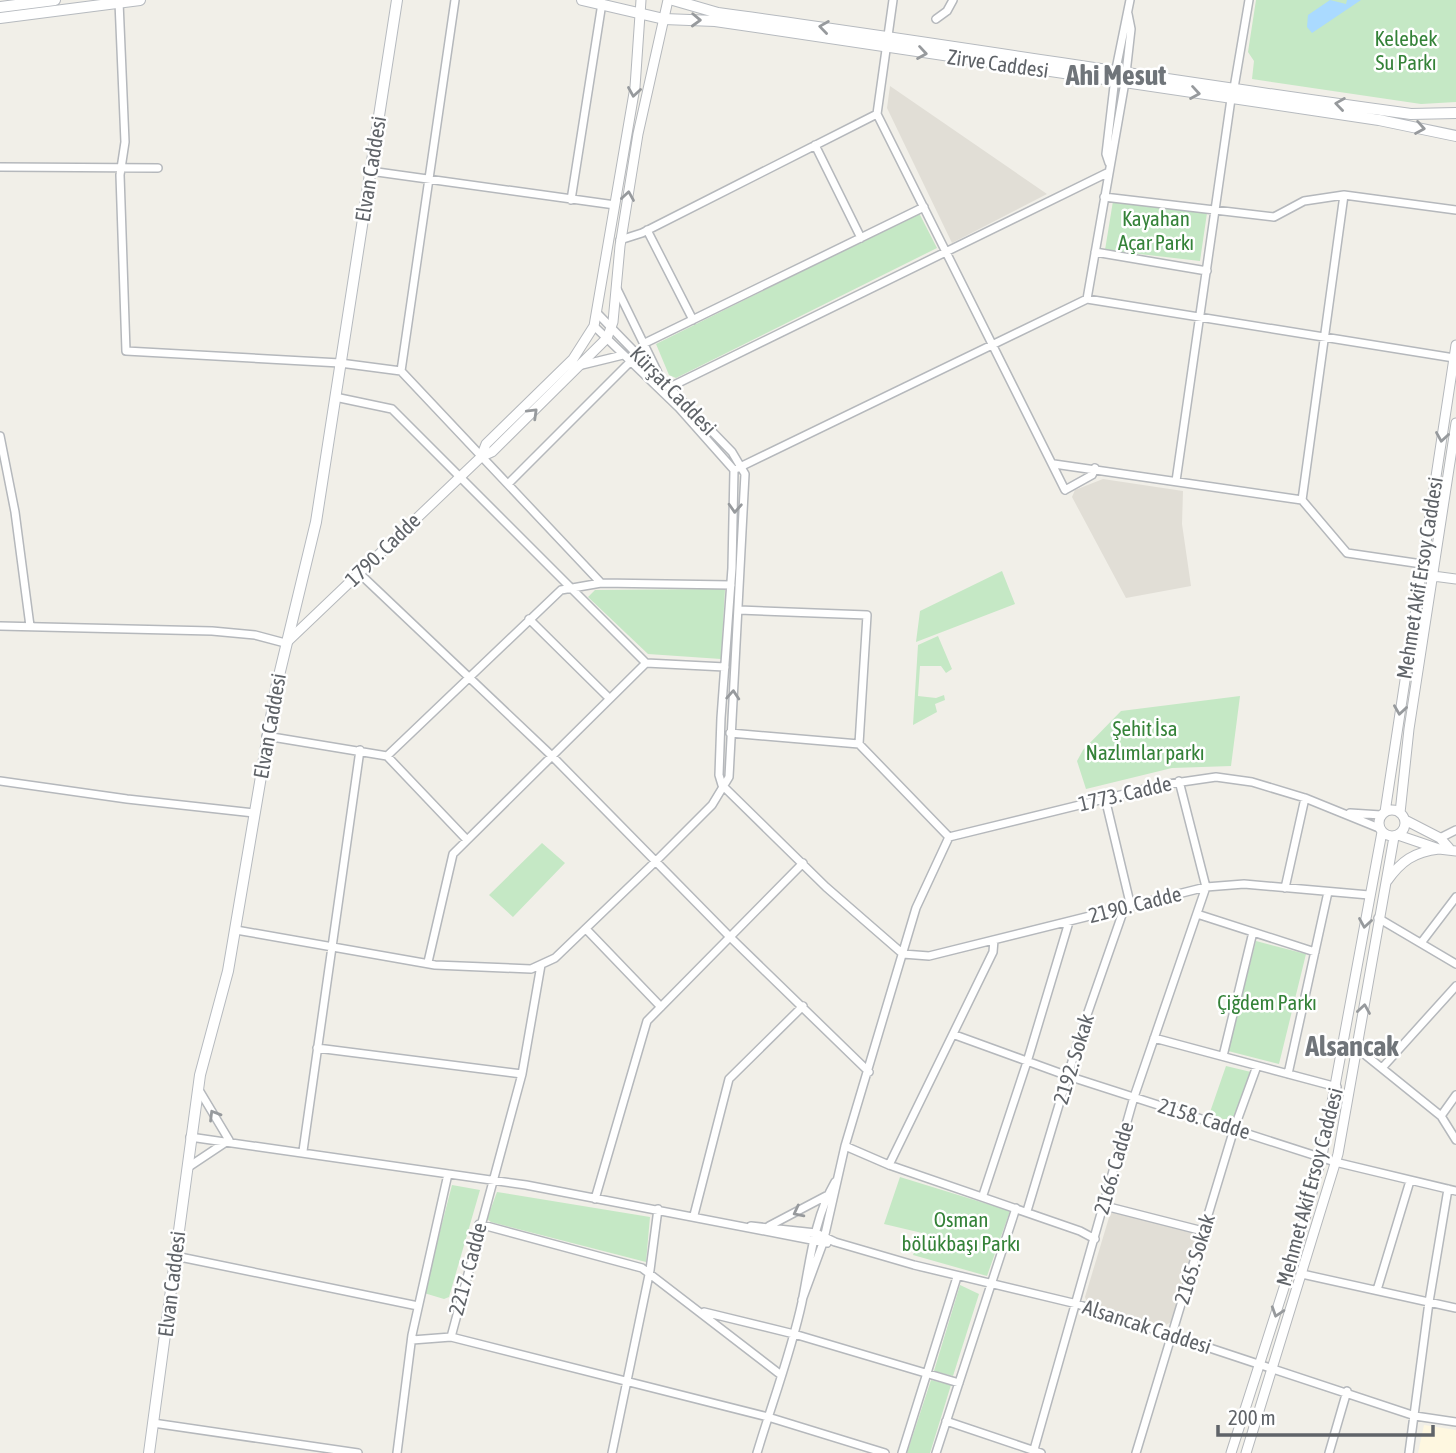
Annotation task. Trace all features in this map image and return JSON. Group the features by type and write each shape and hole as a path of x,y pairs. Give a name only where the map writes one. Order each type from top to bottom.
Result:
{"main road":[{"path":"0,7 55,0"},
{"path":"0,18 140,0"},
{"name":"Elvan Caddesi","path":"149,1453 198,1088 220,1008 236,930 285,643 316,522 397,0"},
{"name":"Zirve Caddesi","path":"582,0 664,19 715,21 1121,70 1456,136"},
{"name":"Zirve Caddesi","path":"673,0 718,13 1120,82 1411,114 1456,113"}],"street":[{"path":"401,371 454,0"},
{"path":"598,314 635,87 641,0"},
{"path":"609,333 643,107 667,0"},
{"path":"893,0 877,114 1065,489 1090,477 1095,468"},
{"path":"936,19 947,11 953,0"},
{"path":"1087,299 1109,163 1106,154 1131,29 1128,14 1130,0"},
{"path":"1176,481 1249,0"},
{"path":"119,2 125,142 122,168 127,351 340,363 401,371 601,583"},
{"path":"571,200 602,3"},
{"path":"621,240 647,230 877,114"},
{"path":"815,145 861,238"},
{"path":"0,167 158,168"},
{"path":"370,171 615,205"},
{"path":"670,387 1107,173"},
{"path":"1302,500 1345,195"},
{"path":"1104,197 1273,217 1304,201 1345,195 1456,210"},
{"path":"645,343 924,207"},
{"path":"647,230 693,320"},
{"path":"1095,252 1207,271"},
{"path":"616,288 660,376"},
{"path":"738,468 1087,299 1454,358"},
{"name":"1790. Cadde","path":"481,457 486,444 573,359 594,326 598,314"},
{"name":"Kürşat Caddesi","path":"598,314 623,355 738,468"},
{"name":"Kürşat Caddesi","path":"594,326 609,333 660,376 732,452 738,468"},
{"name":"1790. Cadde","path":"285,643 481,457 492,452 581,365 609,333"},
{"name":"Mehmet Akif Ersoy Caddesi","path":"1231,1453 1322,1156 1337,1087 1381,830 1456,345"},
{"path":"581,365 623,355"},
{"path":"508,484 631,362"},
{"path":"335,397 387,406 646,663 725,667"},
{"name":"Mehmet Akif Ersoy Caddesi","path":"1246,1453 1335,1162 1358,1049 1384,885 1396,836 1404,828 1409,729 1452,474 1456,423"},
{"path":"0,436 15,512 30,626"},
{"path":"1054,464 1302,500 1347,553 1422,564"},
{"path":"738,468 719,775 722,785 903,954"},
{"path":"236,930 332,948 484,969 531,969 555,958 712,805 729,777 747,482 738,468"},
{"path":"359,573 553,757 731,938 869,1072"},
{"path":"1433,576 1456,579"},
{"path":"387,756 471,678 555,594 571,587 601,583 731,585"},
{"path":"739,610 867,615 859,744"},
{"path":"529,619 609,698"},
{"path":"0,626 212,631 255,635 285,643"},
{"path":"428,962 453,854 646,663"},
{"path":"730,733 859,744 949,837 916,908 845,1146 794,1334 757,1453"},
{"path":"267,736 387,756 467,840"},
{"path":"303,1151 360,750"},
{"name":"1773. Cadde","path":"949,837 1179,781 1216,777 1252,782 1342,812"},
{"path":"0,781 254,813"},
{"path":"1179,781 1206,887"},
{"path":"1105,798 1128,908"},
{"path":"1285,888 1305,798"},
{"path":"1342,812 1403,816 1440,838 1448,849"},
{"path":"1342,812 1396,836 1448,849"},
{"path":"1440,838 1456,830"},
{"path":"1384,885 1402,862 1414,854 1448,849"},
{"path":"595,1199 642,1030 661,1007 803,863"},
{"name":"2190. Cadde","path":"903,954 929,956 1206,887 1244,884 1370,895"},
{"name":"2166. Cadde","path":"1036,1452 1134,1097 1206,887"},
{"path":"1288,1074 1328,892"},
{"path":"1421,943 1456,897"},
{"name":"2192. Sokak","path":"1027,1211 1068,1076 1128,908"},
{"path":"1197,914 1315,952"},
{"path":"1378,918 1456,964"},
{"path":"983,1195 1069,922"},
{"path":"586,929 661,1007"},
{"path":"1223,1056 1253,932"},
{"path":"889,1165 955,1035 993,952 994,940"},
{"name":"2217. Cadde","path":"541,965 522,1074 479,1224 451,1337 768,1417 885,1453"},
{"path":"1382,1068 1456,986"},
{"path":"694,1215 729,1079 803,1006"},
{"name":"2158. Cadde","path":"955,1035 1068,1076 1335,1162 1452,1190"},
{"path":"1154,1038 1337,1087"},
{"path":"317,1048 522,1074"},
{"path":"1358,1049 1441,1115 1456,1139"},
{"name":"2165. Sokak","path":"1136,1453 1234,1129 1257,1066"},
{"path":"198,1088 229,1140"},
{"path":"1441,1115 1456,1095"},
{"path":"190,1137 229,1140 448,1174 819,1238"},
{"path":"186,1168 229,1140"},
{"path":"845,1146 889,1165 1027,1211 1095,1239"},
{"path":"397,1453 418,1306 448,1174"},
{"path":"819,1238 827,1196 838,1176"},
{"path":"1377,1290 1410,1181"},
{"path":"1409,1453 1429,1302 1452,1190"},
{"path":"767,1227 827,1196"},
{"path":"1105,1206 1203,1231"},
{"path":"936,1453 1016,1208"},
{"path":"612,1453 650,1273 658,1209"},
{"path":"479,1224 634,1265 650,1273 781,1375"},
{"path":"751,1226 819,1238"},
{"name":"Alsancak Caddesi","path":"819,1238 990,1286 1077,1304 1260,1364 1271,1370 1347,1391 1415,1416 1456,1422"},
{"path":"175,1256 418,1306"},
{"path":"1302,1274 1456,1308"},
{"path":"902,1453 957,1277"},
{"path":"701,1312 794,1334 959,1382"},
{"path":"412,1340 451,1337"},
{"path":"1329,1453 1347,1391"},
{"path":"946,1421 1036,1452"},
{"path":"153,1423 358,1453"},
{"path":"857,1453 859,1444"}],"shaded area":[{"path":"890,86 1047,194 952,243 887,108"},
{"path":"1103,479 1183,491 1182,524 1191,586 1126,598 1072,497 1075,490"},
{"path":"1111,1211 1197,1234 1173,1321 1164,1326 1088,1305 1085,1297"},
{"path":"1424,1425 1456,1430 1456,1453 1418,1453"}],"green space":[{"name":"Kelebek Su Parkı","path":"1256,0 1456,0 1456,102 1421,104 1252,79 1254,61 1248,52"},
{"name":"Kayahan Açar Parkı","path":"1113,201 1207,213 1200,261 1105,250"},
{"path":"919,213 937,248 676,378 669,375 656,344"},
{"path":"1002,571 1015,604 916,642 920,611"},
{"path":"725,589 721,659 648,654 588,597 595,590"},
{"path":"938,636 952,669 946,673 941,666 920,666 918,696 936,698 944,695 945,700 935,704 937,712 913,725 918,645"},
{"name":"Şehit İsa Nazlımlar parkı","path":"1240,696 1231,766 1172,768 1086,789 1077,761 1083,750 1121,711"},
{"path":"542,843 565,863 513,917 489,895"},
{"name":"Çiğdem Parkı","path":"1256,941 1306,954 1279,1064 1228,1051"},
{"path":"1226,1066 1251,1072 1234,1122 1209,1115"},
{"name":"Osman bölükbaşı Parkı","path":"900,1177 1010,1211 987,1276 913,1255 922,1233 884,1224"},
{"path":"452,1185 480,1190 449,1297 444,1299 424,1293"},
{"path":"497,1192 650,1217 646,1262 491,1222 487,1219"},
{"path":"960,1285 979,1294 953,1376 934,1371"},
{"path":"931,1380 951,1385 930,1453 907,1453"}],"water":[{"path":"1330,0 1346,4 1347,0 1361,0 1312,33 1307,27 1308,15"}],"district":[{"name":"Ahi Mesut","path":"1116,75"},
{"name":"Alsancak","path":"1352,1046"}]}
